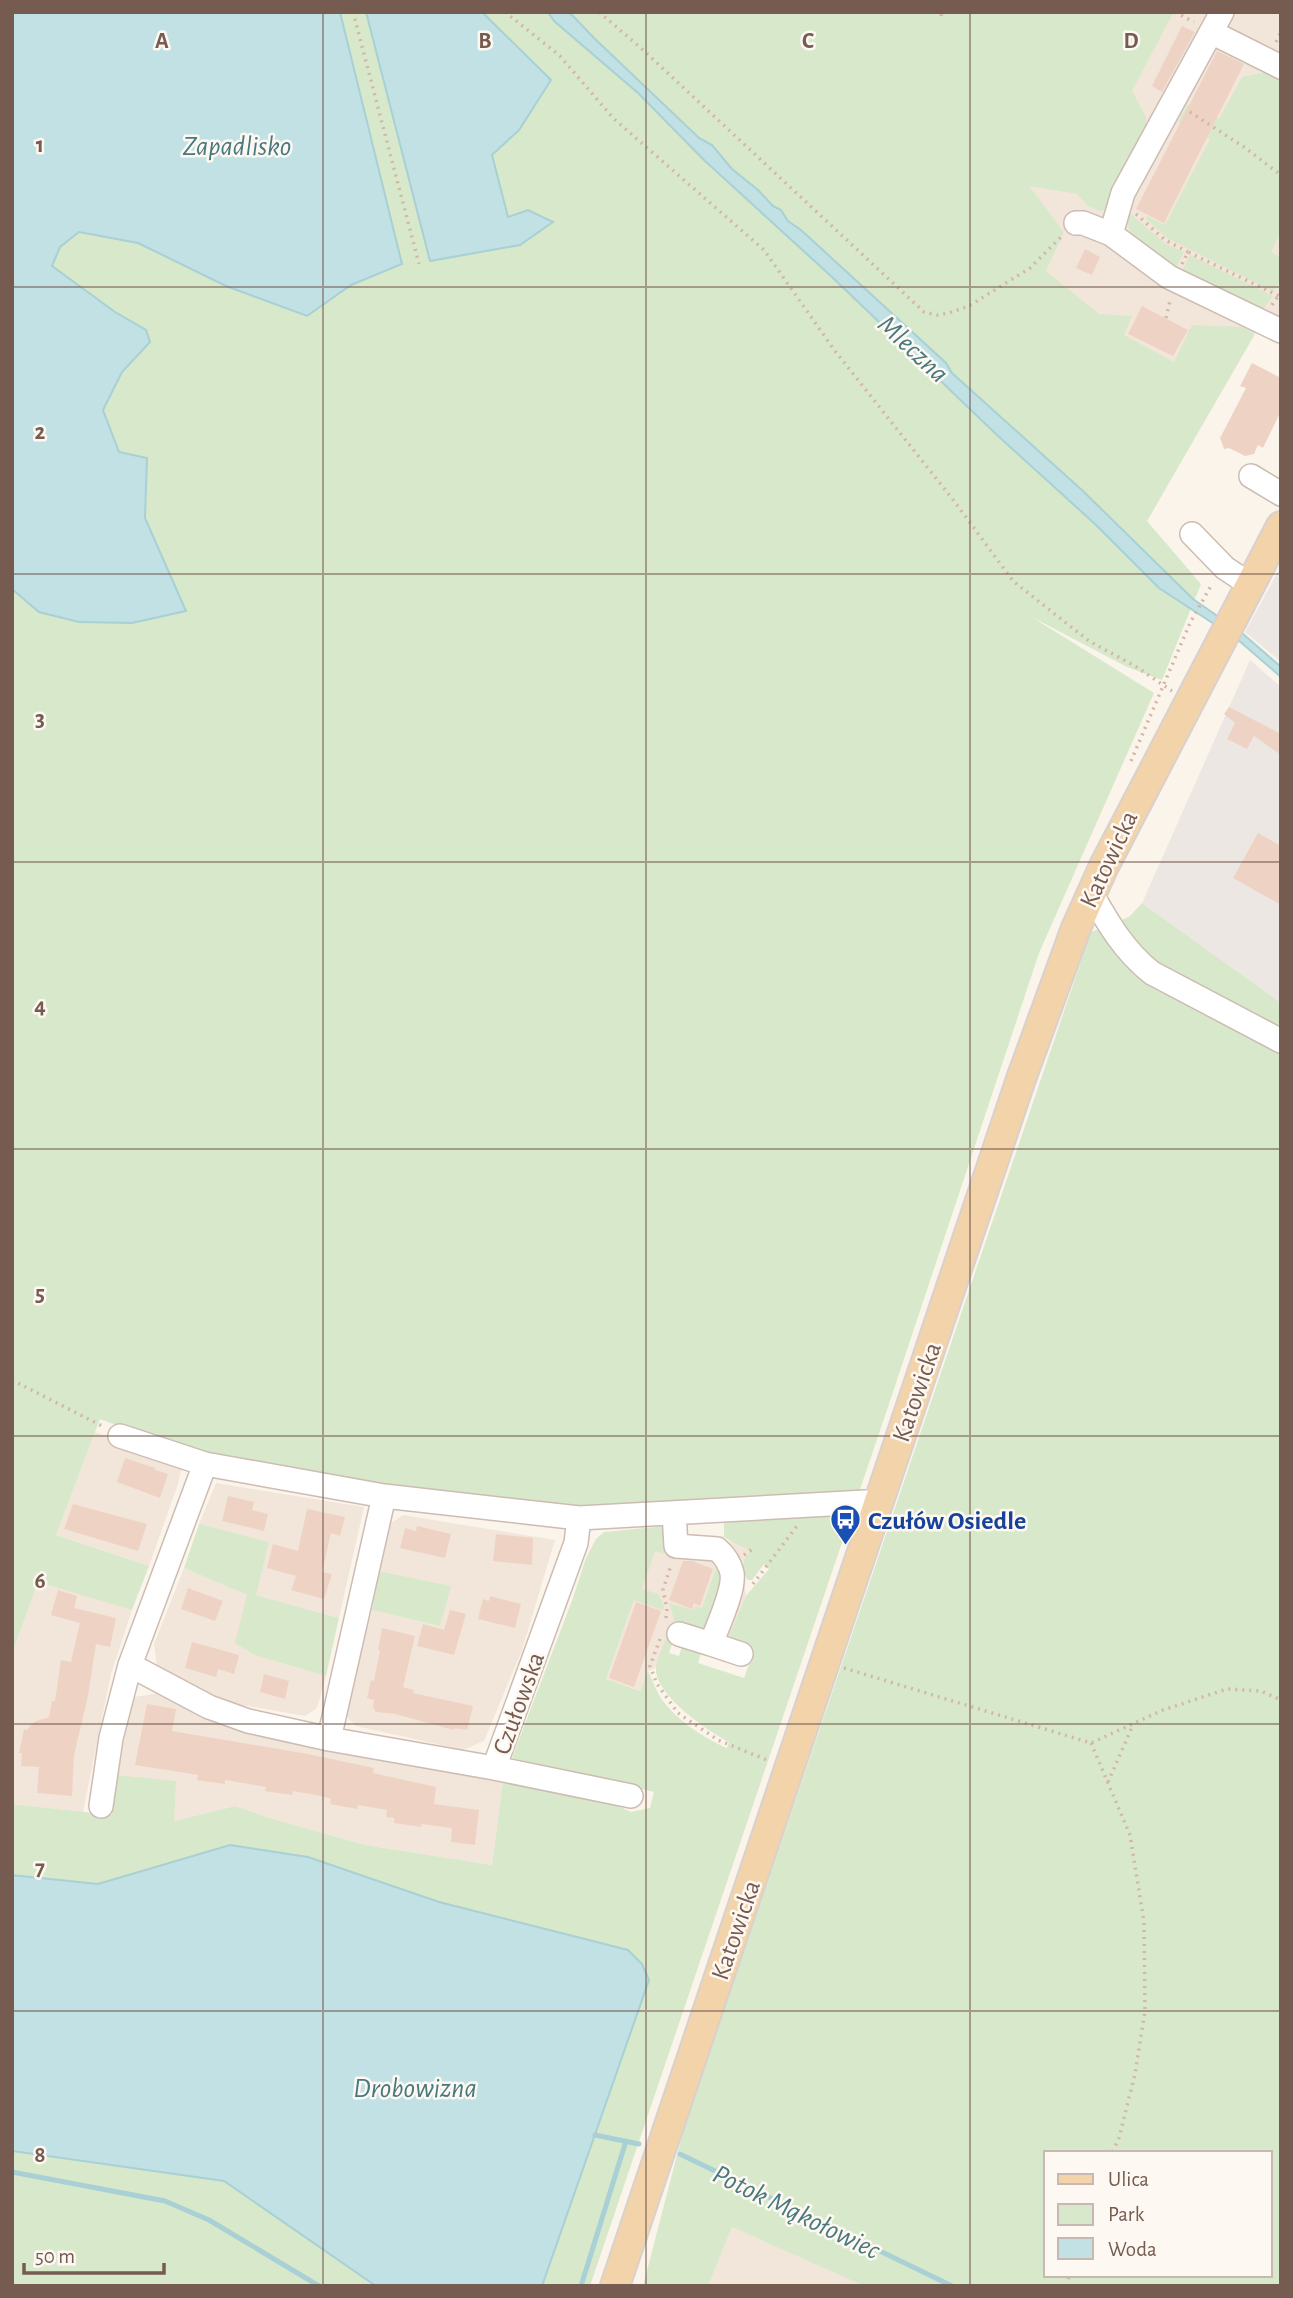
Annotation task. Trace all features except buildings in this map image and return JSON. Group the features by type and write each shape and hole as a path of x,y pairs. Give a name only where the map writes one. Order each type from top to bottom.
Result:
{"main road":[{"name":"Katowicka","path":"615,2286 1026,1066 1067,953 1123,825 1281,526"}],"street":[{"path":"1111,234 1123,193 1216,22 1281,67"},
{"path":"1076,223 1111,234 1169,277 1281,331"},
{"path":"1251,477 1281,494"},
{"path":"1192,534 1225,568 1244,595"},
{"path":"1091,893 1115,935 1144,967 1281,1041"},
{"path":"120,1436 205,1464 384,1496 579,1518 864,1502 879,1504"},
{"path":"101,1806 111,1738 130,1665 205,1464"},
{"path":"329,1739 384,1496"},
{"path":"674,1513 676,1546 717,1549 724,1556 732,1573 732,1586 710,1644"},
{"name":"Czułowska","path":"130,1665 209,1707 248,1721 329,1739 494,1768 576,1543 579,1518"},
{"path":"669,1631 741,1654"},
{"path":"494,1768 631,1796"}],"path":[{"path":"354,12 419,264"},
{"path":"505,12 559,55 613,118 764,250 835,351 954,501 1013,581 1089,641 1135,666 1189,701"},
{"path":"599,12 924,312 937,315 969,306 1030,268 1076,223"},
{"path":"1173,102 1244,147 1281,175"},
{"path":"1129,764 1190,623 1208,590"},
{"path":"12,1380 120,1436"},
{"path":"751,1585 799,1522"},
{"path":"676,1546 663,1590 669,1631 650,1666 657,1684 678,1713 718,1740 775,1763"},
{"path":"826,1662 1091,1743 1163,1710 1227,1689 1261,1691 1281,1700"},
{"path":"1108,1783 1134,1723"},
{"path":"1091,1743 1130,1835 1144,1922 1145,2011 1135,2074 1119,2138 1113,2151"}],"shaded area":[{"path":"1174,12 1281,12 1281,323 1265,315 1147,521 1045,271 1028,185 1077,194"},
{"path":"1281,566 1281,662 1245,632"},
{"path":"1250,660 1281,687 1281,1003 1142,903"},
{"path":"95,1432 183,1462 149,1566 56,1535"},
{"path":"216,1483 364,1507 339,1618 256,1595 199,1524"},
{"path":"403,1515 555,1540 522,1650 484,1741 463,1750 356,1726 343,1713 372,1610 440,1626 450,1586 379,1571 391,1523"},
{"path":"724,1536 728,1541 741,1544 751,1552 742,1563 746,1596 722,1656 667,1636 656,1668 648,1671 640,1691 606,1679 655,1550 669,1555 684,1537"},
{"path":"184,1568 247,1595 257,1656 326,1676 317,1708 305,1716 214,1700 157,1666 154,1644"},
{"path":"38,1581 132,1610 111,1674 83,1812 12,1804 12,1653"},
{"path":"160,1693 201,1718 259,1737 503,1782 492,1865 365,1845 235,1806 174,1821 116,1775 134,1697"},
{"path":"732,2227 864,2286 708,2286"}],"green space":[{"path":"339,12 366,12 430,260 552,222 528,210 508,217 492,154 519,130 509,41 482,12 1174,12 1132,91 1146,117 1146,130 1107,209 1099,211 1087,205 1077,194 1029,186 1064,232 1046,271 1099,314 1132,316 1124,335 1174,362 1192,325 1243,327 1255,334 1147,521 1201,584 1162,680 1127,667 1030,616 1154,693 1039,953 590,2286 542,2286 439,1902 308,1857 230,1845 98,1884 12,1875 12,1804 112,1815 116,1775 176,1781 174,1821 235,1806 365,1845 492,1865 503,1782 601,1798 631,1812 650,1808 654,1792 512,1758 586,1558 596,1539 604,1532 666,1526 670,1555 655,1551 642,1589 658,1594 664,1606 663,1610 634,1600 606,1679 640,1691 648,1671 661,1698 676,1715 701,1734 727,1748 729,1742 697,1722 666,1692 659,1682 657,1663 667,1635 670,1634 675,1635 669,1653 679,1656 683,1643 702,1649 698,1663 744,1678 754,1651 728,1638 746,1596 769,1569 764,1564 752,1580 748,1580 743,1565 750,1552 724,1536 724,1523 742,1521 742,1503 584,1507 384,1488 211,1456 164,1443 100,1419 56,1535 149,1566 132,1610 38,1582 12,1653 12,589 132,623 186,611 145,518 147,459 119,452 103,410 122,372 150,342 146,330 115,312 52,266 60,247 79,232 138,243 226,286 307,316 351,285 402,264"},
{"path":"1266,72 1281,79 1281,231 1271,252 1281,257 1281,278 1274,292 1167,238 1146,219 1147,216 1165,225 1210,139 1178,122 1188,104 1219,119 1242,77"},
{"path":"1126,210 1166,244 1184,252 1175,270 1149,253 1135,239 1127,222"},
{"path":"1190,255 1273,296 1262,310 1182,271"},
{"path":"1142,903 1281,1003 1281,2286 864,2286 732,2227 708,2286 643,2286 684,2128 1091,932 1129,917"},
{"path":"199,1524 269,1542 256,1595 339,1618 326,1676 257,1656 235,1643 247,1595 184,1568"},
{"path":"718,1563 725,1574 706,1629 700,1632 676,1625 669,1603 693,1610 695,1606 702,1608"},
{"path":"379,1571 451,1586 440,1626 372,1610"},
{"path":"12,2151 224,2181 376,2286 12,2286"}],"water":[{"name":"Zapadlisko","path":"12,12 340,12 402,264 351,285 307,316 226,286 138,243 79,232 60,247 52,266 115,312 146,330 150,342 122,372 103,410 119,452 147,458 145,518 186,611 132,623 79,622 39,612 12,589"},
{"path":"366,12 482,12 551,80 519,130 492,155 508,217 528,210 553,222 520,245 430,261"},
{"name":"Mleczna","path":"548,12 568,12 573,16 699,138 712,145 732,169 781,210 788,221 801,230 946,363 952,373 1084,492 1193,599 1242,633 1281,667 1281,677 1237,639 1159,588 1095,524 705,161 638,93 554,21"},
{"name":"Drobowizna","path":"230,1845 308,1857 439,1902 628,1950 642,1964 649,1980 542,2286 376,2286 224,2181 12,2151 12,1875 98,1884"}],"waterway":[{"path":"595,2135 639,2144"},
{"name":"Potok Mąkołowiec","path":"581,2286 626,2141"},
{"name":"Potok Mąkołowiec","path":"680,2154 952,2286"},
{"name":"Potok Mąkołowiec","path":"12,2172 165,2201 209,2220 319,2286"}],"place":[{"name":"Czułów Osiedle","path":"845,1547"}]}
